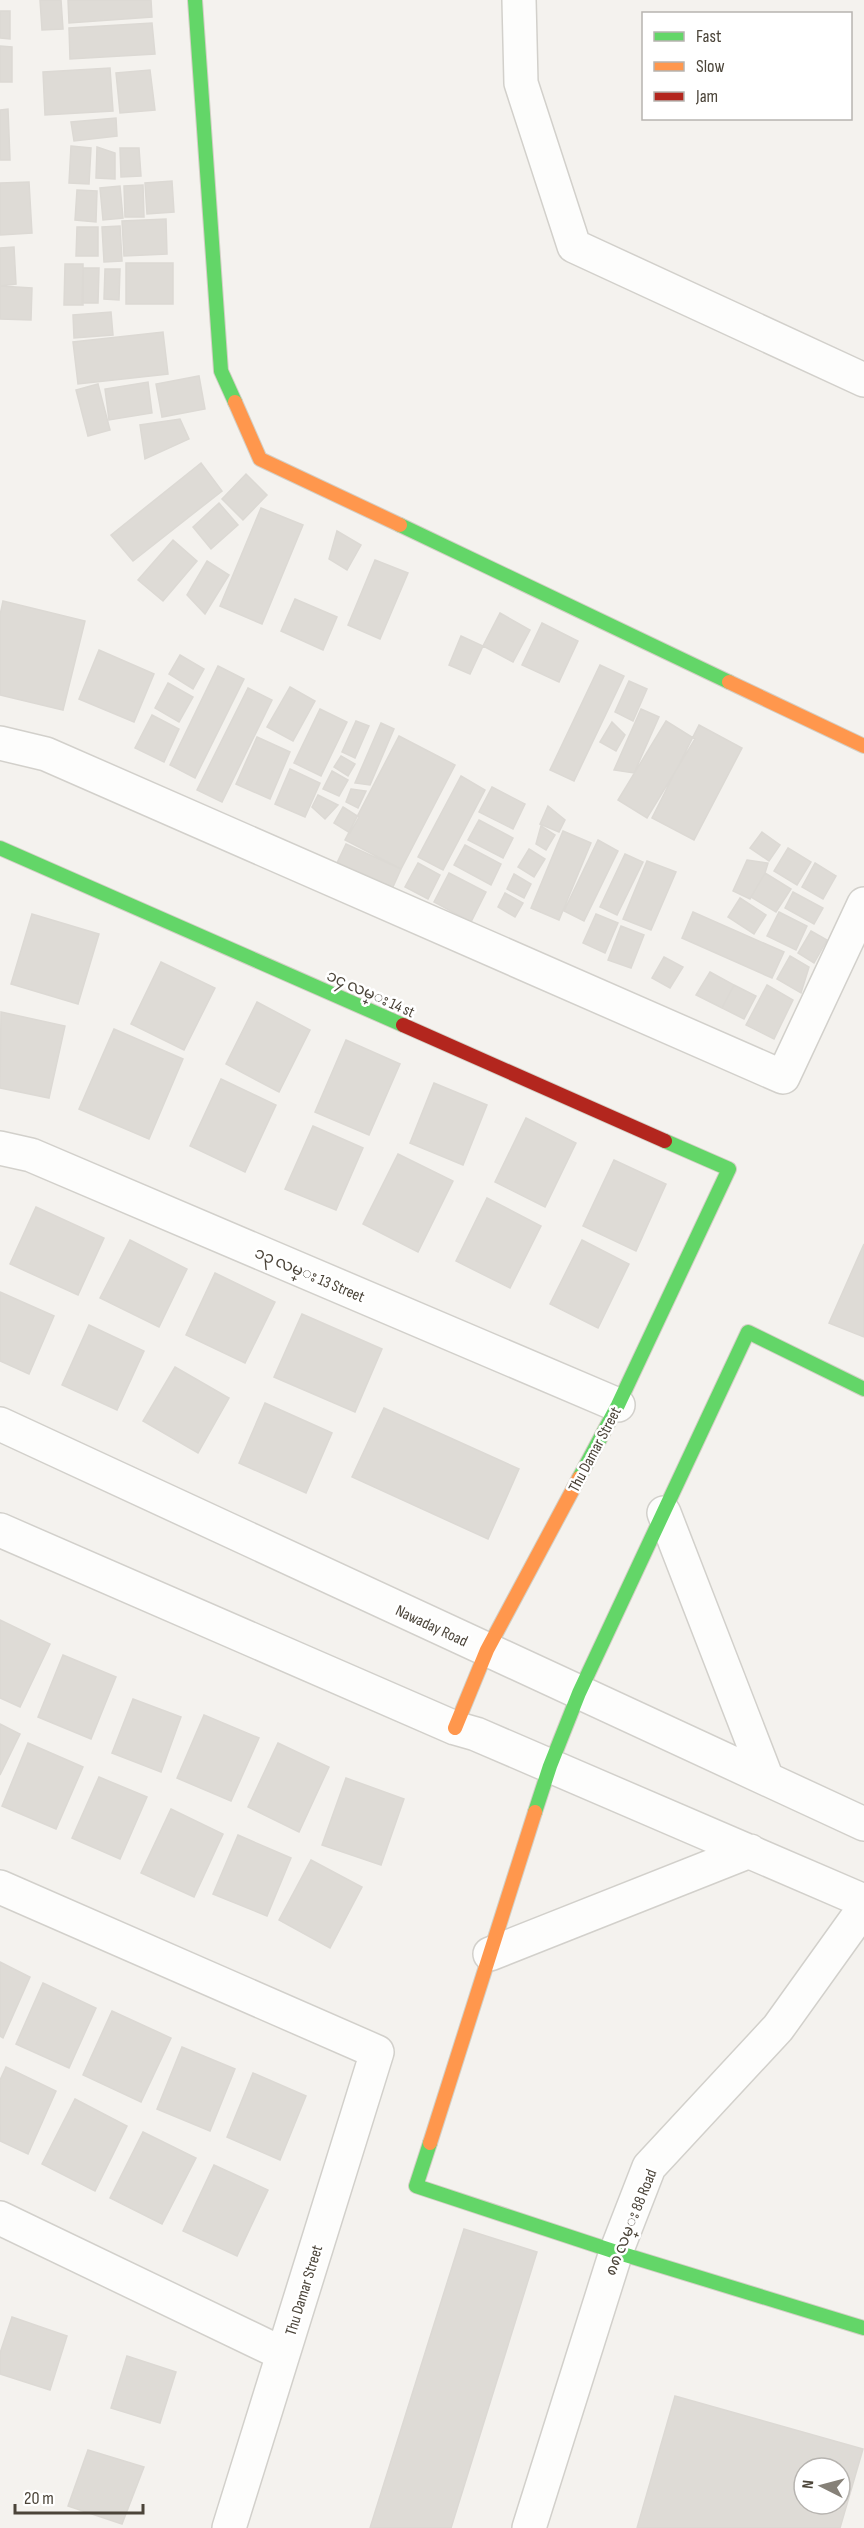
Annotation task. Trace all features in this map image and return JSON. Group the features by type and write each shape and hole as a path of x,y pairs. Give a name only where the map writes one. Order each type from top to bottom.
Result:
{"street":[{"path":"195,0 221,372 260,459 864,746"},
{"path":"519,0 521,83 574,246 864,380"},
{"path":"0,742 46,754 783,1077 864,904"},
{"name":"၁၄ လမ္း 14 st","path":"0,848 729,1169"},
{"name":"၁၃ လမ္း 13 Street","path":"0,1148 31,1155 618,1405"},
{"name":"Thu Damar Street","path":"455,1728 487,1650 618,1405 729,1169"},
{"path":"864,1389 748,1332 579,1693 550,1766 416,2186 616,2252 864,2328"},
{"name":"Nawaday Road","path":"0,1424 864,1824"},
{"path":"664,1513 766,1779"},
{"path":"0,1530 455,1728 476,1734 864,1900"},
{"path":"490,1953 750,1851"},
{"name":"Thu Damar Street","path":"0,1887 377,2052 229,2528"},
{"name":"၈၈ လမ္း 88 Road","path":"529,2528 616,2252 649,2167 778,2028 864,1908"},
{"path":"0,2218 283,2354"}],"building":[{"path":"40,0 61,0 63,29 42,30"},
{"path":"68,0 151,0 152,17 69,23"},
{"path":"0,11 10,11 10,39 0,38"},
{"path":"152,23 155,54 70,59 69,28"},
{"path":"0,46 12,47 12,82 0,82"},
{"path":"110,68 113,111 45,115 43,72"},
{"path":"150,70 155,110 120,113 116,73"},
{"path":"8,109 10,160 0,160 0,110"},
{"path":"116,118 117,136 74,141 71,122"},
{"path":"71,146 91,148 89,184 69,183"},
{"path":"97,147 115,153 115,179 96,178"},
{"path":"120,148 139,148 141,176 121,177"},
{"path":"172,181 174,212 147,214 145,183"},
{"path":"29,182 32,233 0,235 0,183"},
{"path":"143,185 144,217 125,217 124,186"},
{"path":"120,186 123,218 103,220 100,188"},
{"path":"77,190 97,191 96,222 75,220"},
{"path":"166,219 167,254 124,256 122,221"},
{"path":"120,226 122,261 104,262 102,227"},
{"path":"77,227 98,227 98,256 76,256"},
{"path":"14,247 16,284 0,286 0,248"},
{"path":"126,263 173,263 173,304 126,304"},
{"path":"65,264 83,264 83,305 64,305"},
{"path":"83,268 99,268 98,303 82,303"},
{"path":"105,269 120,269 119,300 104,299"},
{"path":"0,286 32,288 31,320 0,319"},
{"path":"111,312 113,335 74,338 73,315"},
{"path":"163,332 168,374 78,384 73,342"},
{"path":"199,376 205,409 162,417 156,384"},
{"path":"148,382 152,413 109,420 105,389"},
{"path":"98,384 110,430 88,436 76,390"},
{"path":"180,419 189,439 145,459 140,425"},
{"path":"201,463 222,491 133,561 111,535"},
{"path":"246,474 267,495 243,520 222,499"},
{"path":"219,503 238,525 211,549 193,527"},
{"path":"261,508 303,525 262,624 220,606"},
{"path":"337,531 361,545 347,570 329,559"},
{"path":"173,540 197,561 163,601 138,580"},
{"path":"375,560 408,573 380,639 348,625"},
{"path":"207,561 229,575 205,614 187,595"},
{"path":"295,599 337,617 323,650 281,631"},
{"path":"3,601 85,621 63,710 0,695 0,615"},
{"path":"500,613 530,630 513,662 483,646"},
{"path":"542,623 578,641 559,682 522,665"},
{"path":"461,636 483,646 470,674 449,665"},
{"path":"99,650 154,674 134,722 79,699"},
{"path":"180,655 204,669 193,689 169,674"},
{"path":"600,665 624,676 574,781 550,770"},
{"path":"218,666 244,679 195,778 170,765"},
{"path":"629,681 647,689 633,721 615,712"},
{"path":"168,683 193,697 179,722 155,708"},
{"path":"290,687 315,701 293,741 267,727"},
{"path":"248,688 272,700 222,802 197,790"},
{"path":"320,709 347,722 321,776 294,763"},
{"path":"641,709 659,717 634,773 614,770"},
{"path":"152,715 179,729 164,762 135,748"},
{"path":"356,721 369,726 355,758 342,752"},
{"path":"666,721 695,739 647,818 618,800"},
{"path":"612,722 625,735 616,751 600,742"},
{"path":"381,723 394,729 370,785 355,783"},
{"path":"699,725 742,748 694,840 652,818"},
{"path":"399,736 455,765 401,869 345,840"},
{"path":"257,737 290,752 270,799 236,784"},
{"path":"341,756 355,764 348,776 334,767"},
{"path":"290,769 320,783 305,817 275,804"},
{"path":"332,771 348,780 339,796 323,789"},
{"path":"461,776 485,790 443,870 418,857"},
{"path":"492,787 525,804 513,829 479,812"},
{"path":"351,789 366,791 358,808 346,802"},
{"path":"318,795 338,805 325,819 312,807"},
{"path":"548,806 565,820 559,832 540,824"},
{"path":"343,807 359,817 350,833 334,823"},
{"path":"479,820 513,838 503,858 468,840"},
{"path":"541,826 555,835 546,850 536,844"},
{"path":"563,831 591,843 559,920 531,908"},
{"path":"762,832 780,845 769,861 750,848"},
{"path":"598,840 618,851 584,921 564,911"},
{"path":"346,844 401,869 392,889 337,863"},
{"path":"465,845 501,864 491,885 454,865"},
{"path":"788,848 811,862 797,885 774,871"},
{"path":"529,849 545,859 534,877 518,867"},
{"path":"625,854 643,862 617,915 600,907"},
{"path":"747,860 768,863 750,899 733,891"},
{"path":"647,861 676,872 651,930 623,919"},
{"path":"418,863 440,875 428,899 405,887"},
{"path":"815,863 836,876 823,899 802,887"},
{"path":"449,873 486,892 471,922 434,902"},
{"path":"765,873 791,889 776,912 751,897"},
{"path":"514,874 531,884 524,898 507,889"},
{"path":"793,892 823,908 814,924 785,908"},
{"path":"505,893 523,903 515,917 498,907"},
{"path":"740,898 766,915 754,934 728,917"},
{"path":"693,912 784,952 772,978 682,938"},
{"path":"779,912 807,926 796,950 767,936"},
{"path":"32,914 99,934 78,1004 11,984"},
{"path":"596,914 618,923 605,953 583,943"},
{"path":"621,926 644,935 631,968 608,960"},
{"path":"811,931 827,940 814,963 798,953"},
{"path":"790,956 809,967 801,993 777,979"},
{"path":"664,957 683,967 670,988 652,978"},
{"path":"161,962 215,988 184,1050 131,1024"},
{"path":"710,972 734,985 722,1008 696,995"},
{"path":"734,985 756,996 744,1019 722,1008"},
{"path":"767,985 793,1000 774,1039 746,1025"},
{"path":"257,1002 310,1030 279,1092 226,1064"},
{"path":"1,1012 65,1026 49,1098 0,1088"},
{"path":"114,1029 183,1059 149,1139 79,1109"},
{"path":"346,1040 400,1064 369,1135 315,1112"},
{"path":"221,1079 276,1105 245,1172 190,1146"},
{"path":"434,1083 487,1105 463,1165 410,1143"},
{"path":"526,1118 576,1143 545,1207 495,1182"},
{"path":"313,1126 363,1148 336,1210 285,1189"},
{"path":"398,1154 453,1181 418,1252 363,1224"},
{"path":"614,1160 666,1184 636,1251 583,1226"},
{"path":"487,1198 541,1226 510,1288 456,1261"},
{"path":"36,1207 104,1238 78,1295 10,1264"},
{"path":"130,1240 187,1269 159,1327 100,1298"},
{"path":"582,1240 629,1264 598,1328 550,1304"},
{"path":"864,1244 864,1337 829,1323"},
{"path":"215,1273 275,1302 245,1363 186,1335"},
{"path":"0,1292 54,1316 29,1374 0,1361"},
{"path":"302,1314 382,1349 355,1412 274,1377"},
{"path":"89,1325 144,1351 117,1410 62,1385"},
{"path":"175,1367 229,1398 198,1453 143,1421"},
{"path":"265,1403 332,1433 306,1493 239,1463"},
{"path":"384,1408 519,1469 488,1539 352,1477"},
{"path":"0,1620 50,1644 20,1707 0,1698"},
{"path":"63,1655 116,1677 91,1739 38,1717"},
{"path":"133,1699 181,1717 161,1772 112,1753"},
{"path":"204,1715 259,1738 231,1801 177,1778"},
{"path":"0,1724 20,1734 0,1775"},
{"path":"28,1743 83,1767 56,1829 2,1806"},
{"path":"278,1743 329,1767 299,1832 248,1807"},
{"path":"99,1777 147,1797 120,1859 72,1838"},
{"path":"346,1778 404,1799 381,1865 322,1845"},
{"path":"171,1809 223,1834 194,1897 141,1873"},
{"path":"238,1835 291,1858 267,1916 213,1894"},
{"path":"311,1860 362,1887 330,1948 279,1920"},
{"path":"0,1962 30,1977 3,2038 0,2036"},
{"path":"43,1983 96,2008 69,2068 16,2044"},
{"path":"112,2011 171,2038 141,2102 83,2075"},
{"path":"182,2047 235,2069 210,2131 157,2109"},
{"path":"6,2067 56,2091 28,2154 0,2141 0,2080"},
{"path":"253,2073 306,2096 280,2160 227,2137"},
{"path":"75,2099 127,2126 95,2191 42,2164"},
{"path":"143,2132 196,2158 162,2224 110,2198"},
{"path":"214,2165 268,2190 237,2256 183,2231"},
{"path":"464,2229 537,2252 451,2528 370,2528"},
{"path":"12,2317 67,2336 50,2390 0,2374 0,2353"},
{"path":"127,2356 176,2372 160,2423 111,2408"},
{"path":"675,2396 863,2449 852,2487 852,2456 792,2456 792,2516 843,2516 840,2528 637,2528"},
{"path":"88,2450 144,2467 122,2524 68,2506"}],"traffic: fast":[{"path":"195,0 221,371 235,402"},
{"path":"400,525 729,682"},
{"path":"0,848 403,1025"},
{"path":"579,1478 618,1405 729,1169 665,1141"},
{"path":"535,1812 550,1766 579,1693 748,1332 864,1389"},
{"path":"430,2143 416,2186 616,2252 864,2328"}],"traffic: slow":[{"path":"235,402 260,459 400,525"},
{"path":"729,682 864,746"},
{"path":"455,1728 487,1650 579,1478"},
{"path":"430,2143 535,1812"}],"traffic: jam":[{"path":"403,1025 665,1141"}]}
